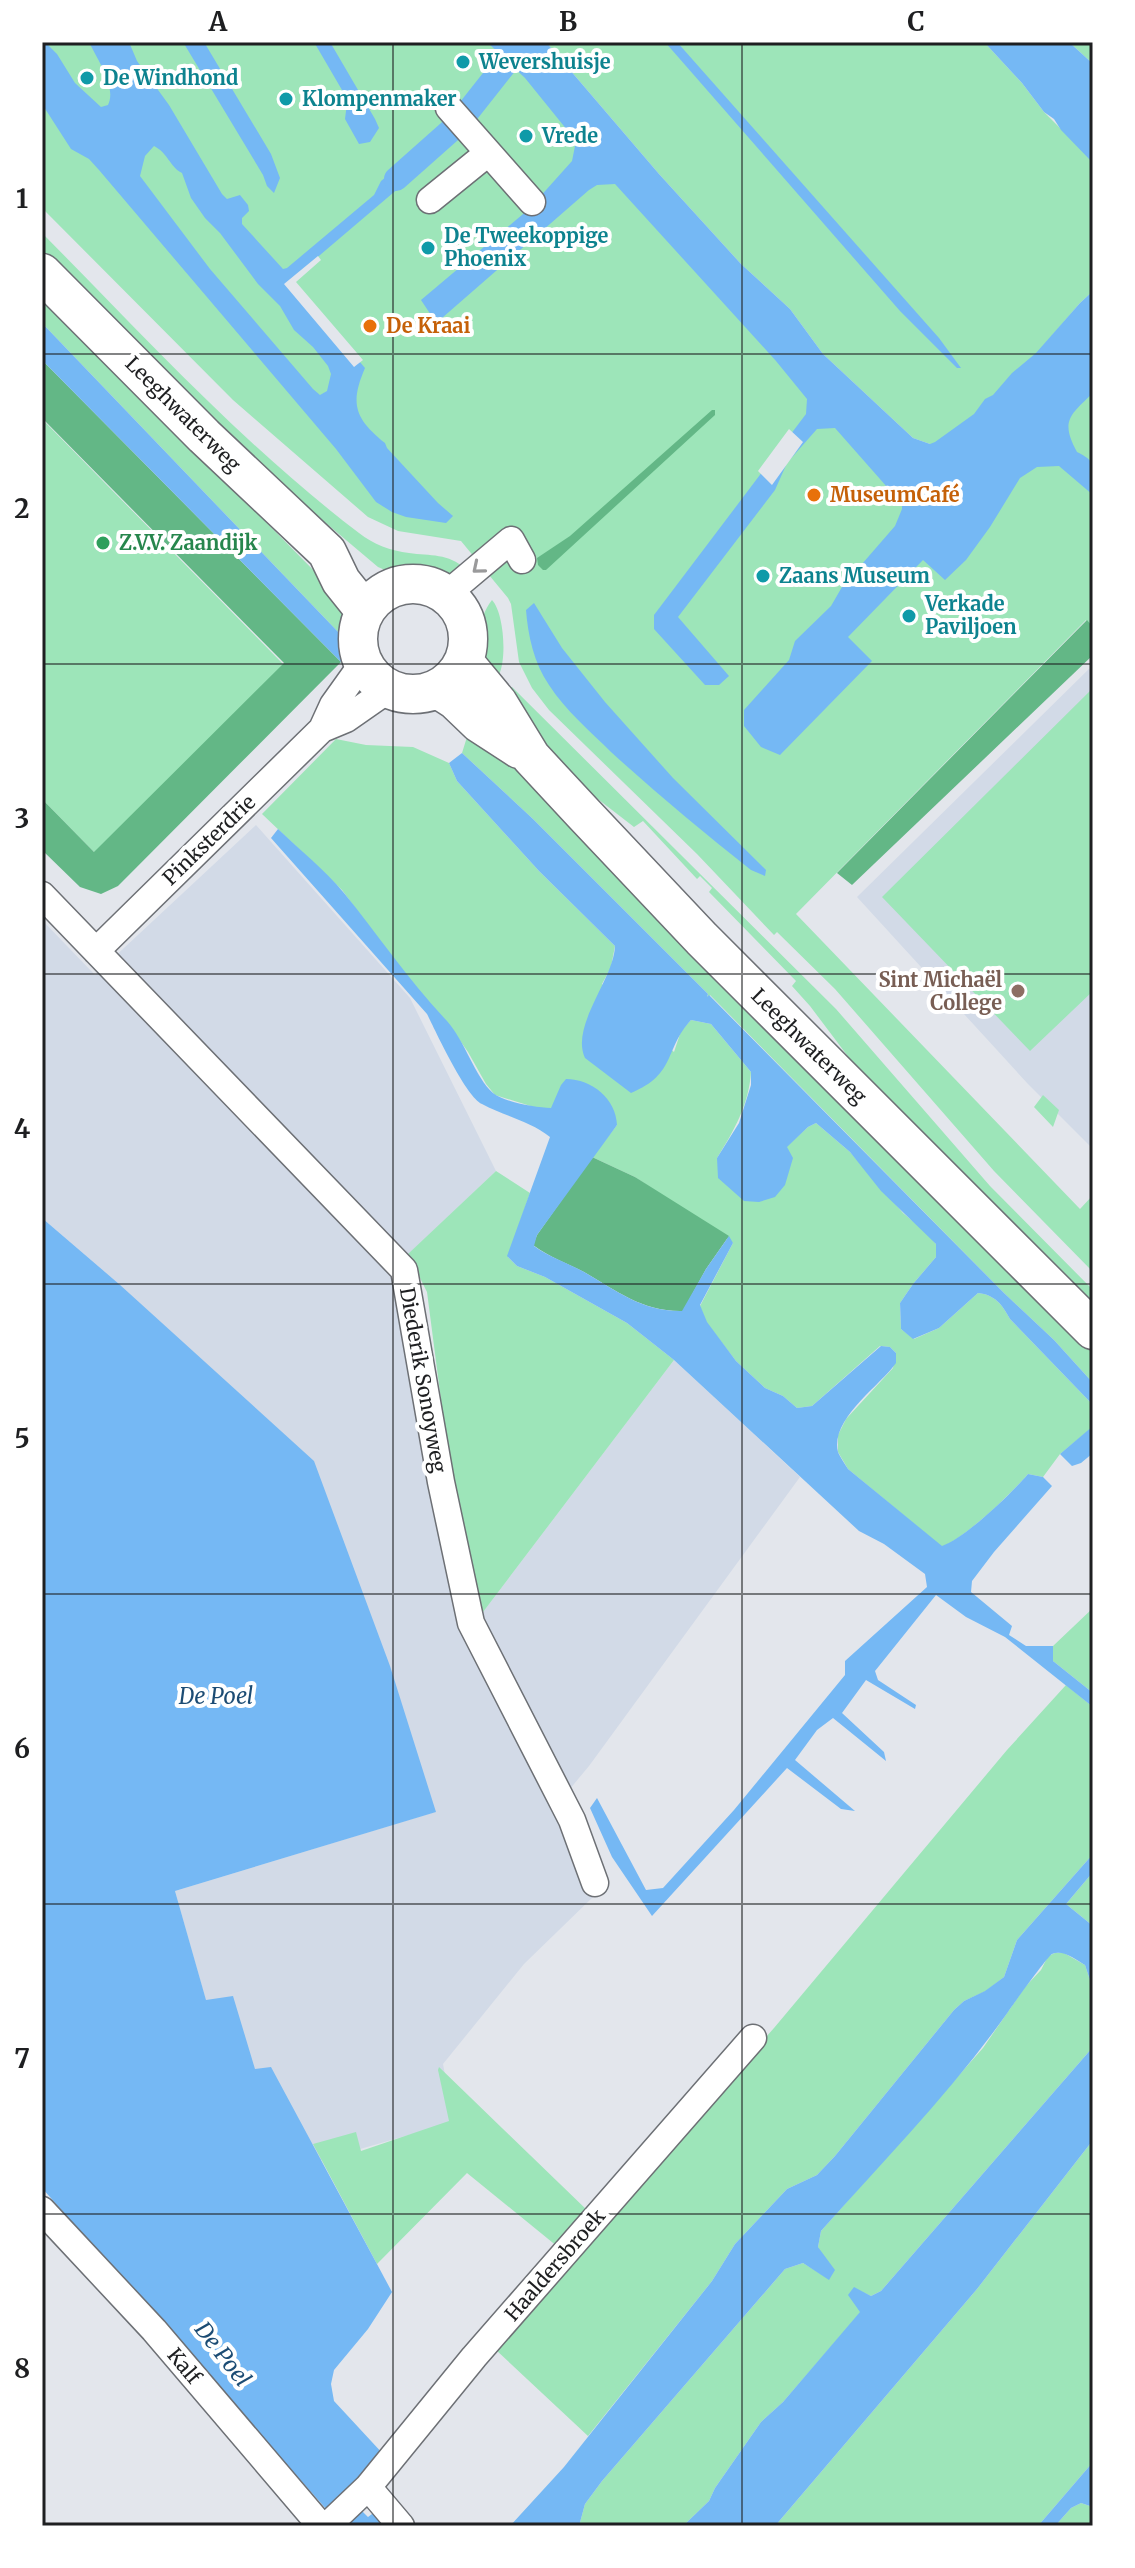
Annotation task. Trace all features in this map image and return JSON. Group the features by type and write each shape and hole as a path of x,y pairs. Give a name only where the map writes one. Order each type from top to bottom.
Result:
{"main road":[{"name":"Leeghwaterweg","path":"42,273 204,436 327,552 357,562 378,600"},
{"path":"408,583 426,585 444,592 465,617 468,648 451,676 422,694 405,694 376,676 358,637 378,600 408,583"},
{"name":"Leeghwaterweg","path":"451,676 455,700 479,723 531,757 702,939 1093,1330"}],"street":[{"path":"449,108 532,202"},
{"path":"430,200 479,143"},
{"path":"444,592 517,550"},
{"name":"Pinksterdrie","path":"96,951 322,729 333,705 376,676"},
{"name":"Diederik Sonoyweg","path":"42,895 404,1270 441,1482 471,1623 572,1820 595,1883"},
{"name":"Haaldersbroek","path":"326,2525 365,2491 474,2357 753,2038"},
{"name":"Kalf","path":"42,2210 154,2330 326,2525"},
{"path":"365,2491 401,2526"}],"shaded area":[{"name":"Sint Michaël College","path":"1093,665 1093,1149 1028,1084 857,897"},
{"path":"256,825 410,998 496,1171 394,1268 480,1616 674,1360 800,1477 589,1766 554,1808 594,1896 524,1964 443,2064 454,2122 263,2177 206,2001 175,1891 435,1812 119,1284 42,1218 42,920 95,975"}],"green space":[{"path":"42,42 499,42 897,472 930,444 913,438 823,354 790,309 741,264 546,42 984,42 1044,112 1088,156 1093,163 1093,291 1043,346 1093,296 1093,627 1086,620 796,914 1080,1209 1093,1195 1093,1272 994,1171 835,989 777,932 774,935 697,854 549,710 532,688 519,662 508,598 461,541 398,531 368,517 233,400 42,208"},
{"path":"1069,42 1093,42 1093,64"},
{"path":"42,233 195,389 316,499 376,544 402,552 446,558 465,569 442,578 394,574 378,567 225,438 42,255"},
{"path":"42,295 329,586 341,601 347,624 341,635 42,323"},
{"path":"42,360 341,662 118,886 101,894 80,887 42,850 42,799 94,852 284,663 42,418"},
{"path":"715,410 715,415 546,570 538,565 537,558 570,536"},
{"name":"Z.V.V. Zaandijk","path":"42,419 285,666 95,853 42,799"},
{"path":"492,600 503,636 499,675 488,671 481,644 483,617"},
{"path":"1087,620 1093,627 1093,655 852,885 837,873"},
{"path":"512,687 836,1009 990,1186 1093,1290 1093,1309 859,1071 792,986 796,981 709,892 712,888 700,876 697,879 643,821 634,827 581,786 499,693"},
{"name":"Sint Michaël College","path":"1093,688 1093,991 1030,1051 882,897"},
{"path":"471,724 1093,1350 1093,1383 1054,1340 710,995 705,1003 708,994 533,819 462,753"},
{"path":"336,739 366,745 413,747 449,763 457,781 539,871 615,946 611,967 602,984 674,1052 681,1031 691,1020 711,1024 751,1072 740,1117 717,1158 786,1147 816,1123 850,1152 903,1213 936,1244 936,1257 900,1303 901,1329 914,1339 939,1328 978,1293 993,1298 1093,1405 1093,1427 1060,1454 1043,1477 1028,1474 975,1525 942,1547 848,1469 838,1452 838,1435 846,1419 893,1368 896,1353 890,1347 880,1346 812,1406 797,1408 783,1396 765,1388 736,1361 706,1322 700,1306 733,1243 635,1177 592,1157 617,1125 551,1108 537,1108 495,1095 447,1022 406,977 342,890 262,814"},
{"path":"1043,1095 1059,1110 1053,1127 1034,1107"},
{"path":"592,1157 635,1177 729,1236 683,1311 655,1308 631,1299 533,1245"},
{"path":"496,1171 530,1193 508,1257 517,1266 545,1277 627,1323 674,1360 480,1616 450,1469 427,1292 408,1254"},
{"path":"1093,1608 1093,1693 1053,1661 1053,1646"},
{"path":"1066,1685 1093,1707 1093,1854 1017,1940 1004,1977 954,2010 835,2156 817,2175 787,2189 735,2244 712,2281 588,2436 496,2350 774,2028 1007,1750"},
{"path":"1093,1872 1093,1926 1066,1904"},
{"path":"1064,1953 1085,1965 1093,1989 1093,2047 881,2291 871,2296 854,2288 861,2312 783,2402 761,2422 709,2501 683,2526 579,2526 585,2504 602,2481 785,2269 803,2263 829,2279 818,2247 821,2231 983,2048 1048,1956"},
{"path":"439,2067 589,2212 558,2247 467,2173 377,2264 313,2144 356,2132 361,2151 449,2121"},
{"path":"1093,2140 1093,2462 1038,2526 775,2526 977,2289"},
{"path":"1081,2503 1093,2507 1093,2526 1055,2526 1071,2508"}],"water":[{"path":"42,42 57,54 75,83 101,107 108,105 110,90 89,42 129,42 137,61 169,105 222,194 227,199 240,195 248,205 249,211 242,218 242,224 283,269 374,195 381,181 417,152 427,164 293,278 292,283 365,368 357,391 361,418 453,516 446,523 406,517 376,502 336,449 99,170 89,159 71,149 42,104","holes":["154,146 182,173 191,198 205,218 258,284 280,306 294,330 328,366 331,374 327,391 320,395 313,389 210,269 140,176 145,156"]},
{"path":"183,42 204,42 271,154 280,178 274,193 267,186"},
{"path":"314,42 330,42 375,119 379,128 370,142 359,144 345,119 347,103 342,90"},
{"path":"487,42 546,42 741,264 790,309 823,354 913,438 930,444 974,414 985,399 1036,353 1093,291 1093,393 1073,413 1069,433 1077,452 1092,464 1093,495 1059,466 1037,467 1020,478 966,560 945,580 923,560 848,637 872,661 780,755 761,747 744,726 744,710 789,660 795,641 831,606 842,587 895,526 902,504 835,428 817,429 787,463 775,490 678,617 729,676 719,685 705,685 654,629 654,615 806,414 807,399 615,184 597,185 589,190 442,318 433,318 421,300 529,209 572,161 576,141 525,78"},
{"path":"665,42 677,42 939,338 961,368 957,368 900,311"},
{"path":"984,42 1069,42 1093,64 1093,163 1044,112"},
{"path":"42,323 341,635 341,662 42,360"},
{"path":"534,603 562,648 605,702 673,778 766,870 765,876 751,870 662,797 562,703 539,668 533,649 526,610"},
{"path":"462,753 533,819 708,994 707,997 709,995 1054,1340 1093,1383 1093,1405 1010,1319 1001,1305 989,1296 978,1293 939,1328 913,1339 901,1329 900,1303 936,1257 936,1244 881,1191 850,1152 816,1123 787,1147 793,1158 785,1185 775,1197 759,1202 744,1201 718,1178 717,1158 739,1123 751,1085 751,1072 711,1024 691,1020 656,1078 631,1093 585,1058 583,1032 608,973 615,946 539,871 457,781 449,763"},
{"path":"278,829 344,893 453,1029 493,1093 520,1104 551,1108 566,1079 576,1080 601,1092 612,1107 617,1125 537,1235 534,1246 631,1299 655,1308 682,1311 729,1236 733,1243 700,1305 707,1322 736,1361 765,1388 783,1396 797,1408 812,1406 881,1346 890,1347 896,1353 896,1363 848,1416 837,1440 838,1452 848,1469 942,1546 975,1525 1028,1474 1043,1477 1052,1486 994,1552 972,1581 971,1592 1012,1626 1009,1635 1026,1646 1053,1646 1053,1661 1093,1693 1093,1707 1005,1637 966,1617 936,1595 875,1671 878,1680 916,1705 915,1709 866,1680 842,1713 884,1752 886,1761 833,1718 817,1730 795,1760 855,1811 841,1809 787,1768 652,1916 612,1857 590,1808 597,1798 646,1890 663,1888 734,1810 845,1675 845,1661 927,1587 925,1574 884,1544 859,1531 674,1360 627,1323 545,1277 517,1266 507,1256 550,1137 475,1099 427,1014 271,838"},
{"name":"De Poel","path":"42,1218 314,1461 390,1666 436,1812 175,1891 206,2000 233,1996 255,2069 271,2067 392,2292 368,2329 334,2370 331,2384 334,2401 384,2455 361,2510 368,2517 376,2511 386,2526 350,2526 327,2510 42,2188"},
{"path":"1093,1426 1093,1453 1072,1466 1060,1454"},
{"path":"1093,1854 1093,1872 1066,1904 1093,1926 1093,1989 1085,1965 1065,1954 1052,1954 964,2069 821,2231 818,2247 835,2270 829,2280 803,2263 785,2269 602,2481 585,2504 579,2526 510,2526 564,2467 712,2281 735,2244 787,2189 817,2175 835,2156 954,2010 1004,1977 1017,1940"},
{"path":"1093,2047 1093,2140 977,2289 775,2526 683,2526 709,2501 761,2422 783,2402 860,2312 848,2295 854,2287 871,2296 881,2291"},
{"path":"1093,2462 1093,2507 1081,2503 1071,2508 1055,2526 1038,2526"}],"pier":[{"path":"318,256 321,260 296,282 363,360 354,367 284,284"},
{"path":"789,429 803,442 772,485 758,471"}],"waterway":[{"path":"396,179 458,124 507,62"}],"place":[{"name":"Wevershuisje","path":"463,62"},
{"name":"De Windhond","path":"87,78"},
{"name":"Klompenmaker","path":"286,99"},
{"name":"Vrede","path":"526,136"},
{"name":"De Tweekoppige Phoenix","path":"428,248"},
{"name":"De Kraai","path":"370,326"},
{"name":"MuseumCafé","path":"814,495"},
{"name":"Z.V.V. Zaandijk","path":"103,543"},
{"name":"Zaans Museum","path":"763,576"},
{"name":"Verkade Paviljoen","path":"909,616"},
{"name":"Sint Michaël College","path":"1018,991"}]}
